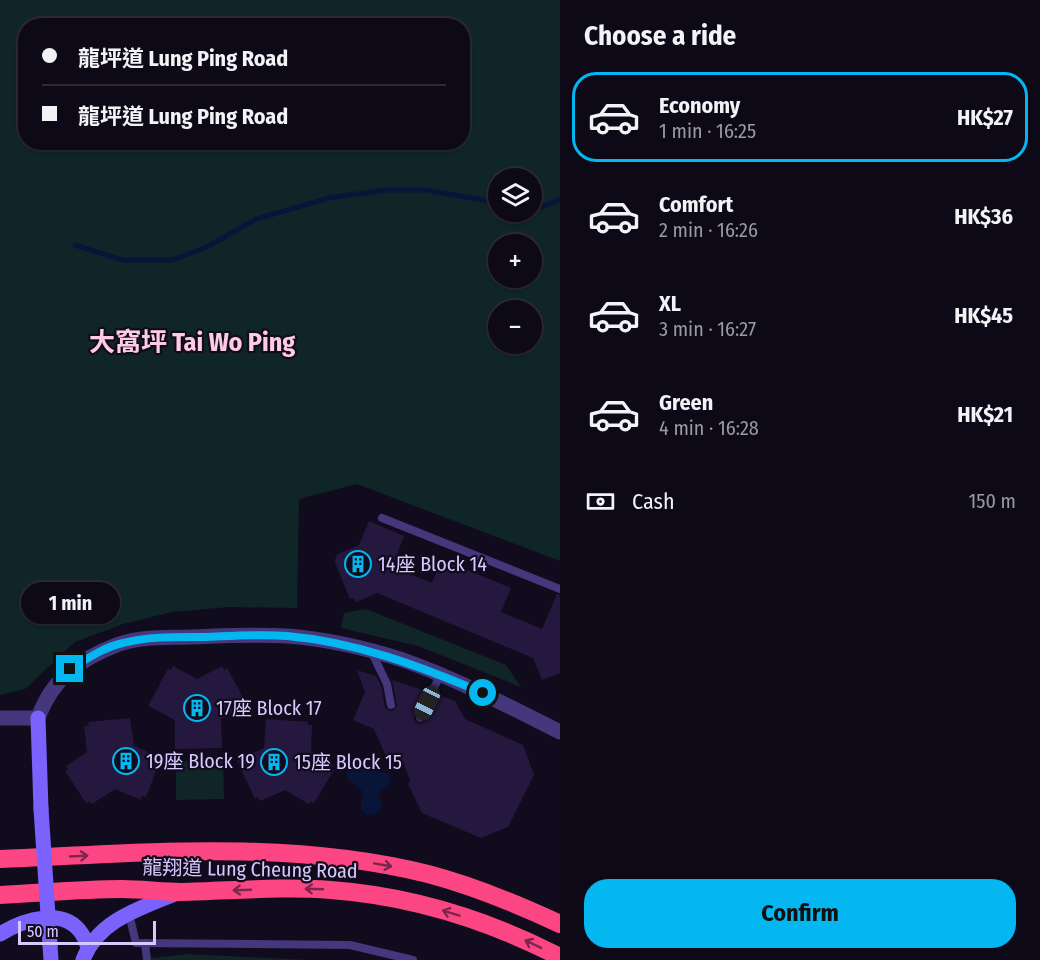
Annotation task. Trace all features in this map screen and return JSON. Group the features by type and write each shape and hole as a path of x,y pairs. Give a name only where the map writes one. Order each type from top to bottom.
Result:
{"highway":[{"name":"龍翔道 Lung Cheung Road","path":"0,859 200,851 262,852 332,857 397,867 457,882 560,924"},
{"name":"龍翔道 Lung Cheung Road","path":"0,895 124,889 179,892 330,890 392,898 448,911 507,932 560,957"}],"street":[{"path":"50,953 38,718 54,687 70,669 93,655 121,643 151,638 287,636 342,644 401,660 440,675 483,693 560,732"},
{"path":"0,718 38,718"},
{"path":"86,954 103,930 113,922 179,892"},
{"path":"0,934 24,921 35,918 60,920 77,928 83,936 86,954"}],"lane":[{"path":"381,518 560,589"},
{"path":"371,651 387,684 392,705"},
{"path":"420,717 440,675"},
{"path":"129,914 136,943 350,945 413,960"},
{"path":"145,943 147,960"}],"green space":[{"path":"0,0 560,0 560,561 357,484 299,499 297,608 229,607 172,612 123,624 75,642 25,689 0,695"},
{"path":"366,609 506,665 521,687 418,646 341,628 344,613"},
{"path":"223,760 224,799 176,800 176,761"},
{"path":"188,954 307,960 143,960"}],"water":[{"path":"363,759 379,771 387,773 391,779 389,785 379,792 382,807 372,815 366,814 361,809 364,794 350,782 346,775 351,763"}],"building":[{"path":"369,521 404,536 392,567 432,583 442,560 511,588 501,612 542,629 557,594 560,595 560,673 542,680 533,658 377,593 356,602 354,598 350,599 334,560 337,558 336,555 359,545"},
{"name":"17座 Block 17","path":"173,666 197,679 222,666 224,670 227,668 247,705 221,719 222,748 175,749 175,720 148,706 168,669 171,670"},
{"path":"357,670 376,676 381,686 385,707 388,710 393,711 397,706 392,680 426,691 414,716 417,723 421,724 425,721 438,695 455,701 465,719 523,745 534,775 508,827 481,838 422,813 408,784 410,780 403,762 385,754 374,729 353,720 365,692"},
{"name":"19座 Block 19","path":"130,718 134,746 161,758 146,797 142,796 141,800 115,789 92,804 90,801 86,803 65,771 68,769 66,766 87,752 84,726 89,726 88,722"},
{"name":"15座 Block 15","path":"266,719 308,722 308,725 312,725 311,751 333,765 331,768 334,770 314,803 311,801 309,804 285,790 260,801 258,797 255,799 237,760 264,748"}],"waterway":[{"path":"75,245 123,260 172,260 207,247 256,219 329,198 386,190 427,190 488,201"},
{"path":"542,207 560,199"}],"place":[{"name":"14座 Block 14","path":"358,564"},
{"name":"17座 Block 17","path":"197,708"},
{"name":"19座 Block 19","path":"126,761"},
{"name":"15座 Block 15","path":"274,762"}],"district":[{"name":"大窩坪 Tai Wo Ping","path":"192,342"}],"route":[{"path":"70,669 93,655 121,643 151,638 287,636 371,651 401,660 483,693"}]}
